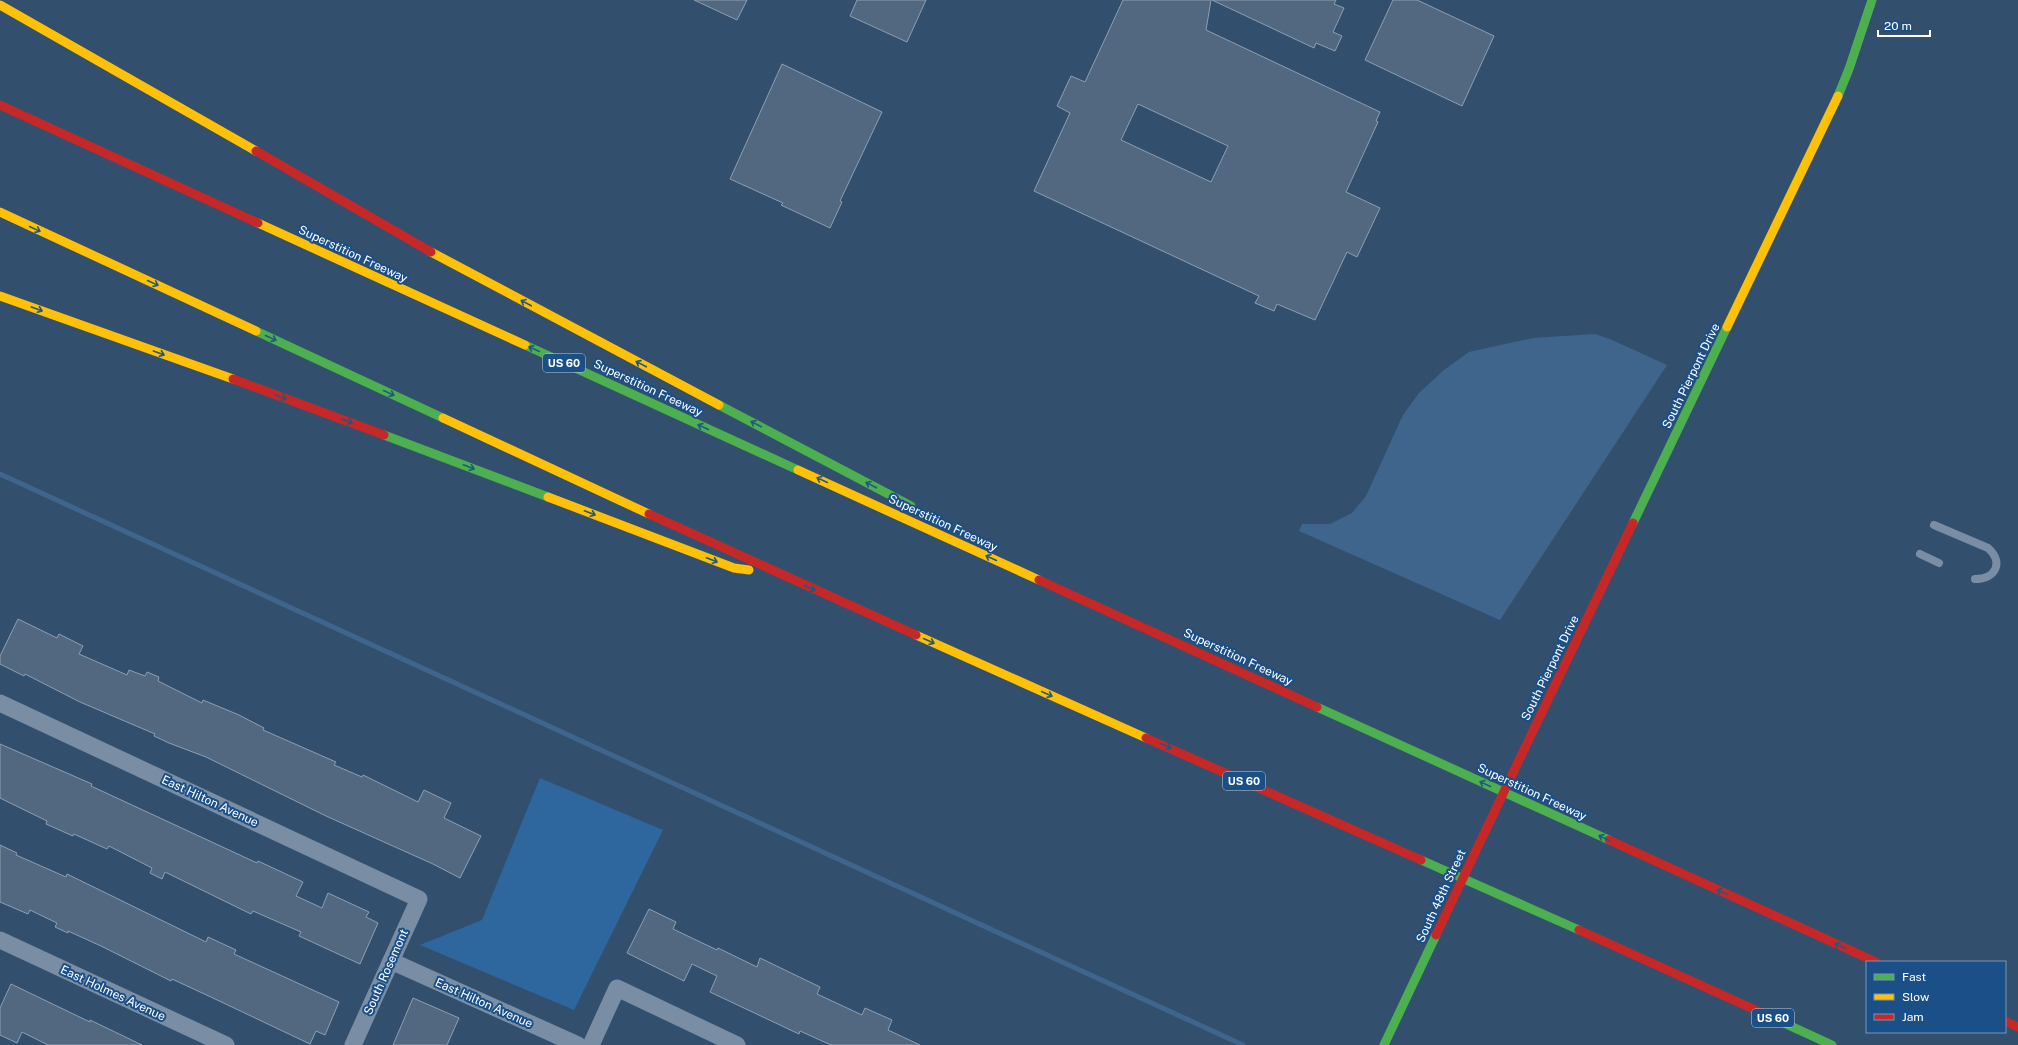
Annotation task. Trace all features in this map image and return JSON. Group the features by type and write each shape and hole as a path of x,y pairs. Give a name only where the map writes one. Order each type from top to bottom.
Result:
{"main road":[{"name":"South Pierpont Drive","path":"1520,758 1830,114 1849,69 1872,0"},
{"path":"0,5 465,271 916,509"},
{"name":"Superstition Freeway","path":"0,105 1874,961"},
{"name":"US 60","path":"0,212 774,572 1714,990 1832,1045"},
{"path":"0,296 311,407 734,568 774,572"},
{"path":"980,542 1128,621"},
{"name":"South 48th Street","path":"1384,1045 1520,758"},
{"path":"1714,990 1819,1045"},
{"path":"2006,1021 2018,1027"}],"street":[{"name":"East Hilton Avenue","path":"0,703 419,899"},
{"name":"South Rosemont","path":"353,1045 419,899"},
{"name":"East Holmes Avenue","path":"0,940 226,1045"},
{"name":"East Hilton Avenue","path":"391,960 578,1045"},
{"path":"591,1045 617,988 738,1045"}],"lane":[{"path":"1934,525 1988,548 1993,553 1996,558 1995,571 1989,577 1975,579"},
{"path":"1920,554 1939,563"}],"shaded area":[{"path":"1595,334 1612,340 1667,365 1500,620 1299,531 1302,524 1330,524 1352,513 1366,496 1403,415 1419,393 1444,370 1469,352 1533,338"},
{"path":"540,778 663,830 574,1010 420,945 482,920"}],"building":[{"path":"694,0 747,0 737,20"},
{"path":"857,0 926,0 907,42 850,16"},
{"path":"1123,0 1211,0 1206,30 1380,112 1376,121 1378,122 1346,192 1380,208 1357,257 1347,252 1315,320 1277,304 1274,311 1255,303 1259,296 1034,191 1070,113 1057,106 1071,76 1085,82","holes":["1138,104 1228,146 1211,182 1121,140"]},
{"path":"1212,0 1336,0 1334,4 1344,8 1333,32 1342,36 1335,51 1316,43 1314,48"},
{"path":"1393,0 1417,0 1494,36 1462,106 1365,60"},
{"path":"782,64 882,112 840,201 842,202 830,228 781,205 783,203 730,179"},
{"path":"18,619 57,638 59,634 83,646 79,654 127,675 129,670 145,676 147,672 159,677 158,681 202,703 203,700 239,715 264,728 263,730 336,762 334,765 362,777 363,775 418,802 424,790 451,803 444,818 481,836 460,878 433,864 326,816 206,757 169,743 154,736 155,734 80,702 25,674 24,676 0,664 0,656"},
{"path":"0,744 92,784 91,786 257,863 258,861 303,882 296,896 322,908 328,893 369,912 366,917 378,923 360,964 299,936 301,932 253,911 251,914 165,872 162,879 150,873 152,868 109,846 107,849 74,834 73,836 46,824 47,821 0,798"},
{"path":"0,845 17,853 16,855 66,877 67,874 206,942 208,937 236,950 234,954 339,1002 325,1035 316,1031 310,1044 172,979 171,981 101,946 68,931 68,933 55,927 57,923 30,910 28,914 0,902"},
{"path":"649,909 676,922 673,929 717,950 718,948 757,967 760,958 820,987 817,994 862,1015 865,1008 892,1020 888,1030 920,1045 831,1045 800,1031 799,1034 710,992 717,976 692,964 684,981 627,953"},
{"path":"11,984 142,1045 48,1045 22,1032 17,1043 0,1035 0,1008"},
{"path":"413,998 459,1018 447,1045 393,1045"}],"waterway":[{"path":"0,474 1243,1045"}],"traffic: fast":[{"path":"1838,96 1849,69 1872,0"},
{"path":"1633,523 1727,327"},
{"path":"256,331 443,418"},
{"path":"525,345 798,470"},
{"path":"719,405 911,506"},
{"path":"384,435 548,497"},
{"path":"1317,707 1609,840"},
{"path":"1421,860 1579,930"},
{"path":"1384,1045 1436,935"},
{"path":"1762,1013 1832,1045"}],"traffic: slow":[{"path":"0,5 256,151"},
{"path":"1727,327 1838,96"},
{"path":"0,212 256,331"},
{"path":"258,223 525,345"},
{"path":"431,252 719,405"},
{"path":"0,296 233,379"},
{"path":"443,418 649,514"},
{"path":"798,470 1039,580"},
{"path":"548,497 734,568 749,570"},
{"path":"916,635 1146,738"}],"traffic: jam":[{"path":"0,105 258,223"},
{"path":"256,151 431,252"},
{"path":"233,379 384,435"},
{"path":"649,514 916,635"},
{"path":"1520,758 1633,523"},
{"path":"1039,580 1317,707"},
{"path":"1146,738 1421,860"},
{"path":"1436,935 1520,758"},
{"path":"1609,840 1874,961"},
{"path":"1579,930 1762,1013"},
{"path":"2006,1021 2018,1027"}]}
